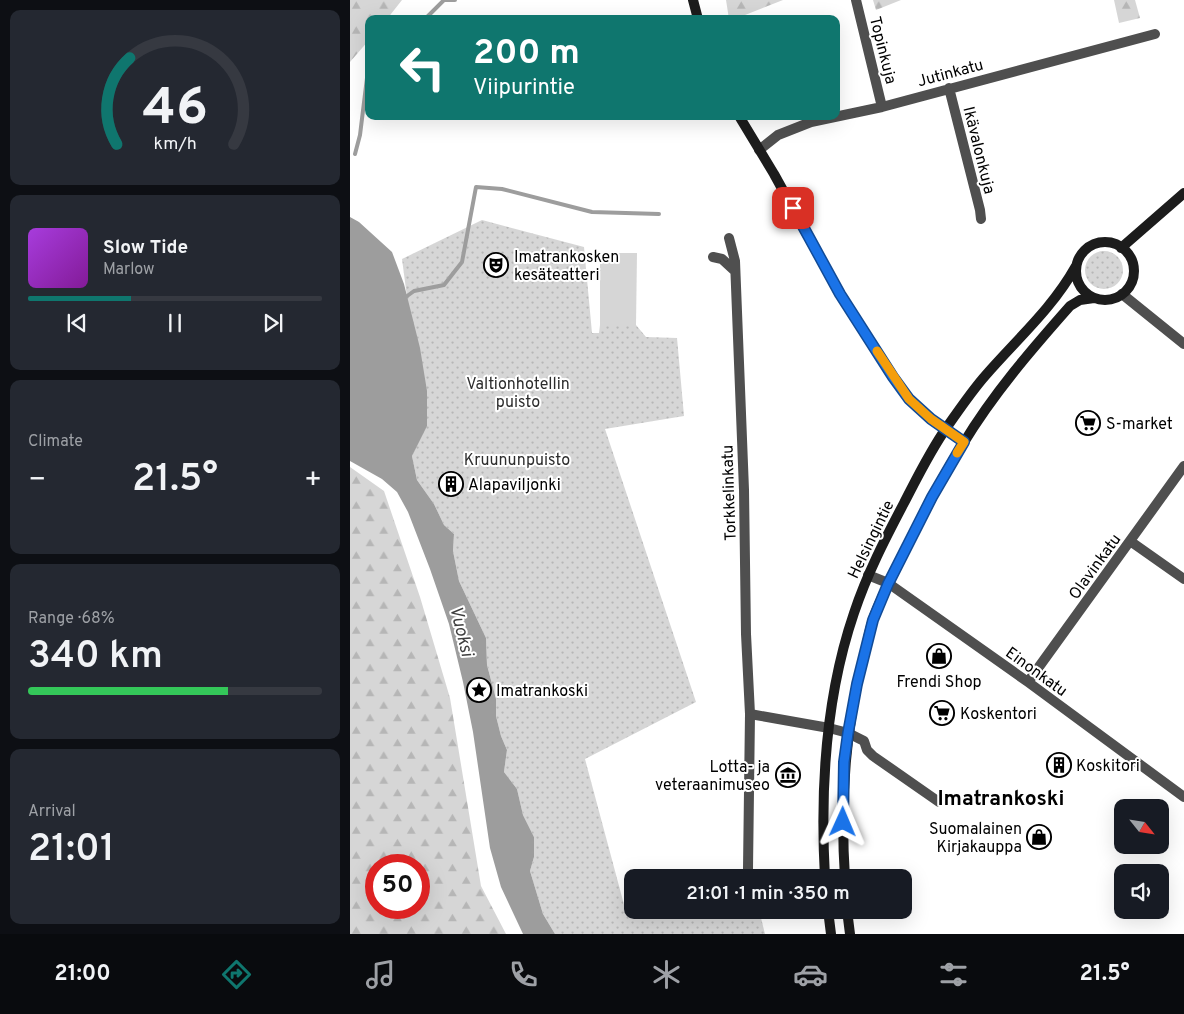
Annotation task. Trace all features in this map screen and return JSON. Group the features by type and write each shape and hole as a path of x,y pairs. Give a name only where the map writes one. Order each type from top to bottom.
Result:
{"main road":[{"path":"693,0 697,15"},
{"path":"741,120 774,174 840,294 893,377 909,399 964,442"},
{"path":"1121,248 1184,193"},
{"path":"844,869 844,762 848,733 857,684 873,620 888,584 932,497 964,442 1000,389 1070,306 1080,300 1094,298 1105,300 1122,294 1130,284 1133,271 1130,258 1121,248 1106,243 1090,246 1079,258 1076,274 1081,288 1094,298"},
{"name":"Helsingintie","path":"825,869 823,805 829,728 835,682 854,614 868,575 904,503 945,429 984,377 1064,288 1076,266"},
{"path":"829,919 831,934"},
{"path":"848,919 850,934"}],"street":[{"name":"Topinkuja","path":"856,0 882,107"},
{"name":"Jutinkatu","path":"840,116 882,107 1155,34"},
{"name":"Ikävalonkuja","path":"949,88 981,219"},
{"name":"Jutinkatu","path":"759,150 778,134 820,120"},
{"name":"Torkkelinkatu","path":"729,238 735,261 744,490 746,634 750,714 748,869"},
{"path":"713,257 722,258 735,272"},
{"path":"1122,294 1184,344"},
{"name":"Olavinkatu","path":"1028,682 1184,466"},
{"path":"1130,541 1184,579"},
{"name":"Einonkatu","path":"868,575 888,584 1028,682 1184,797"},
{"path":"750,714 848,733 864,741 867,750 873,756 939,802"}],"green space":[{"path":"350,0 402,0 390,15 365,15 365,45 350,62"},
{"path":"726,0 783,0 745,15 728,15"},
{"path":"873,0 901,0 876,10"},
{"path":"1114,0 1135,0 1140,18 1119,23"},
{"name":"Valtionhotellin puisto","path":"482,220 584,247 592,333 599,333 600,325 636,325 646,337 677,338 684,416 605,429 696,702 585,759 624,905 624,919 761,919 765,934 555,934 543,914 530,871 534,857 534,837 523,815 517,789 504,772 507,750 496,716 496,699 487,665 486,638 459,581 453,551 454,534 444,525 434,504 417,480 412,456 417,444 407,297 402,259"},
{"path":"1104,251 1118,256 1123,270 1118,284 1104,289 1090,284 1085,270 1090,256"},
{"path":"600,253 637,253 636,325 600,325"},
{"path":"350,467 384,491 420,597 450,698 481,886 506,934 350,934"}],"water":[{"name":"Vuoksi","path":"350,217 359,222 392,252 404,284 420,348 427,391 427,426 412,456 417,480 434,504 444,525 454,534 453,551 459,581 486,638 487,665 496,699 496,716 507,750 504,772 517,789 523,815 534,837 534,857 530,871 543,914 555,934 523,934 501,887 490,848 473,732 449,624 408,512 397,492 382,479 350,461"}],"waterway":[{"path":"429,15 444,0"},
{"path":"445,0 455,0"},
{"path":"355,154 360,135 365,94"},
{"path":"403,299 414,291 444,285 462,262 476,187 502,189 592,212 659,214"}],"slow traffic":[{"path":"877,351 909,399 931,419 964,442 957,453"}],"place":[{"name":"Imatrankosken kesäteatteri","path":"496,265"},
{"name":"S-market","path":"1088,423"},
{"name":"Alapaviljonki","path":"451,484"},
{"name":"Frendi Shop","path":"939,656"},
{"name":"Imatrankoski","path":"479,690"},
{"name":"Koskentori","path":"942,713"},
{"name":"Koskitori","path":"1059,765"},
{"name":"Lotta- ja veteraanimuseo","path":"788,775"},
{"name":"Suomalainen Kirjakauppa","path":"1039,837"}],"district":[{"name":"Imatrankoski","path":"1001,798"}],"route":[{"path":"793,208 840,294 909,399 931,419 964,442 932,497 888,584 873,620 861,665 848,733 844,762 843,822"}],"park label":[{"name":"Kruununpuisto","path":"517,459"}]}
